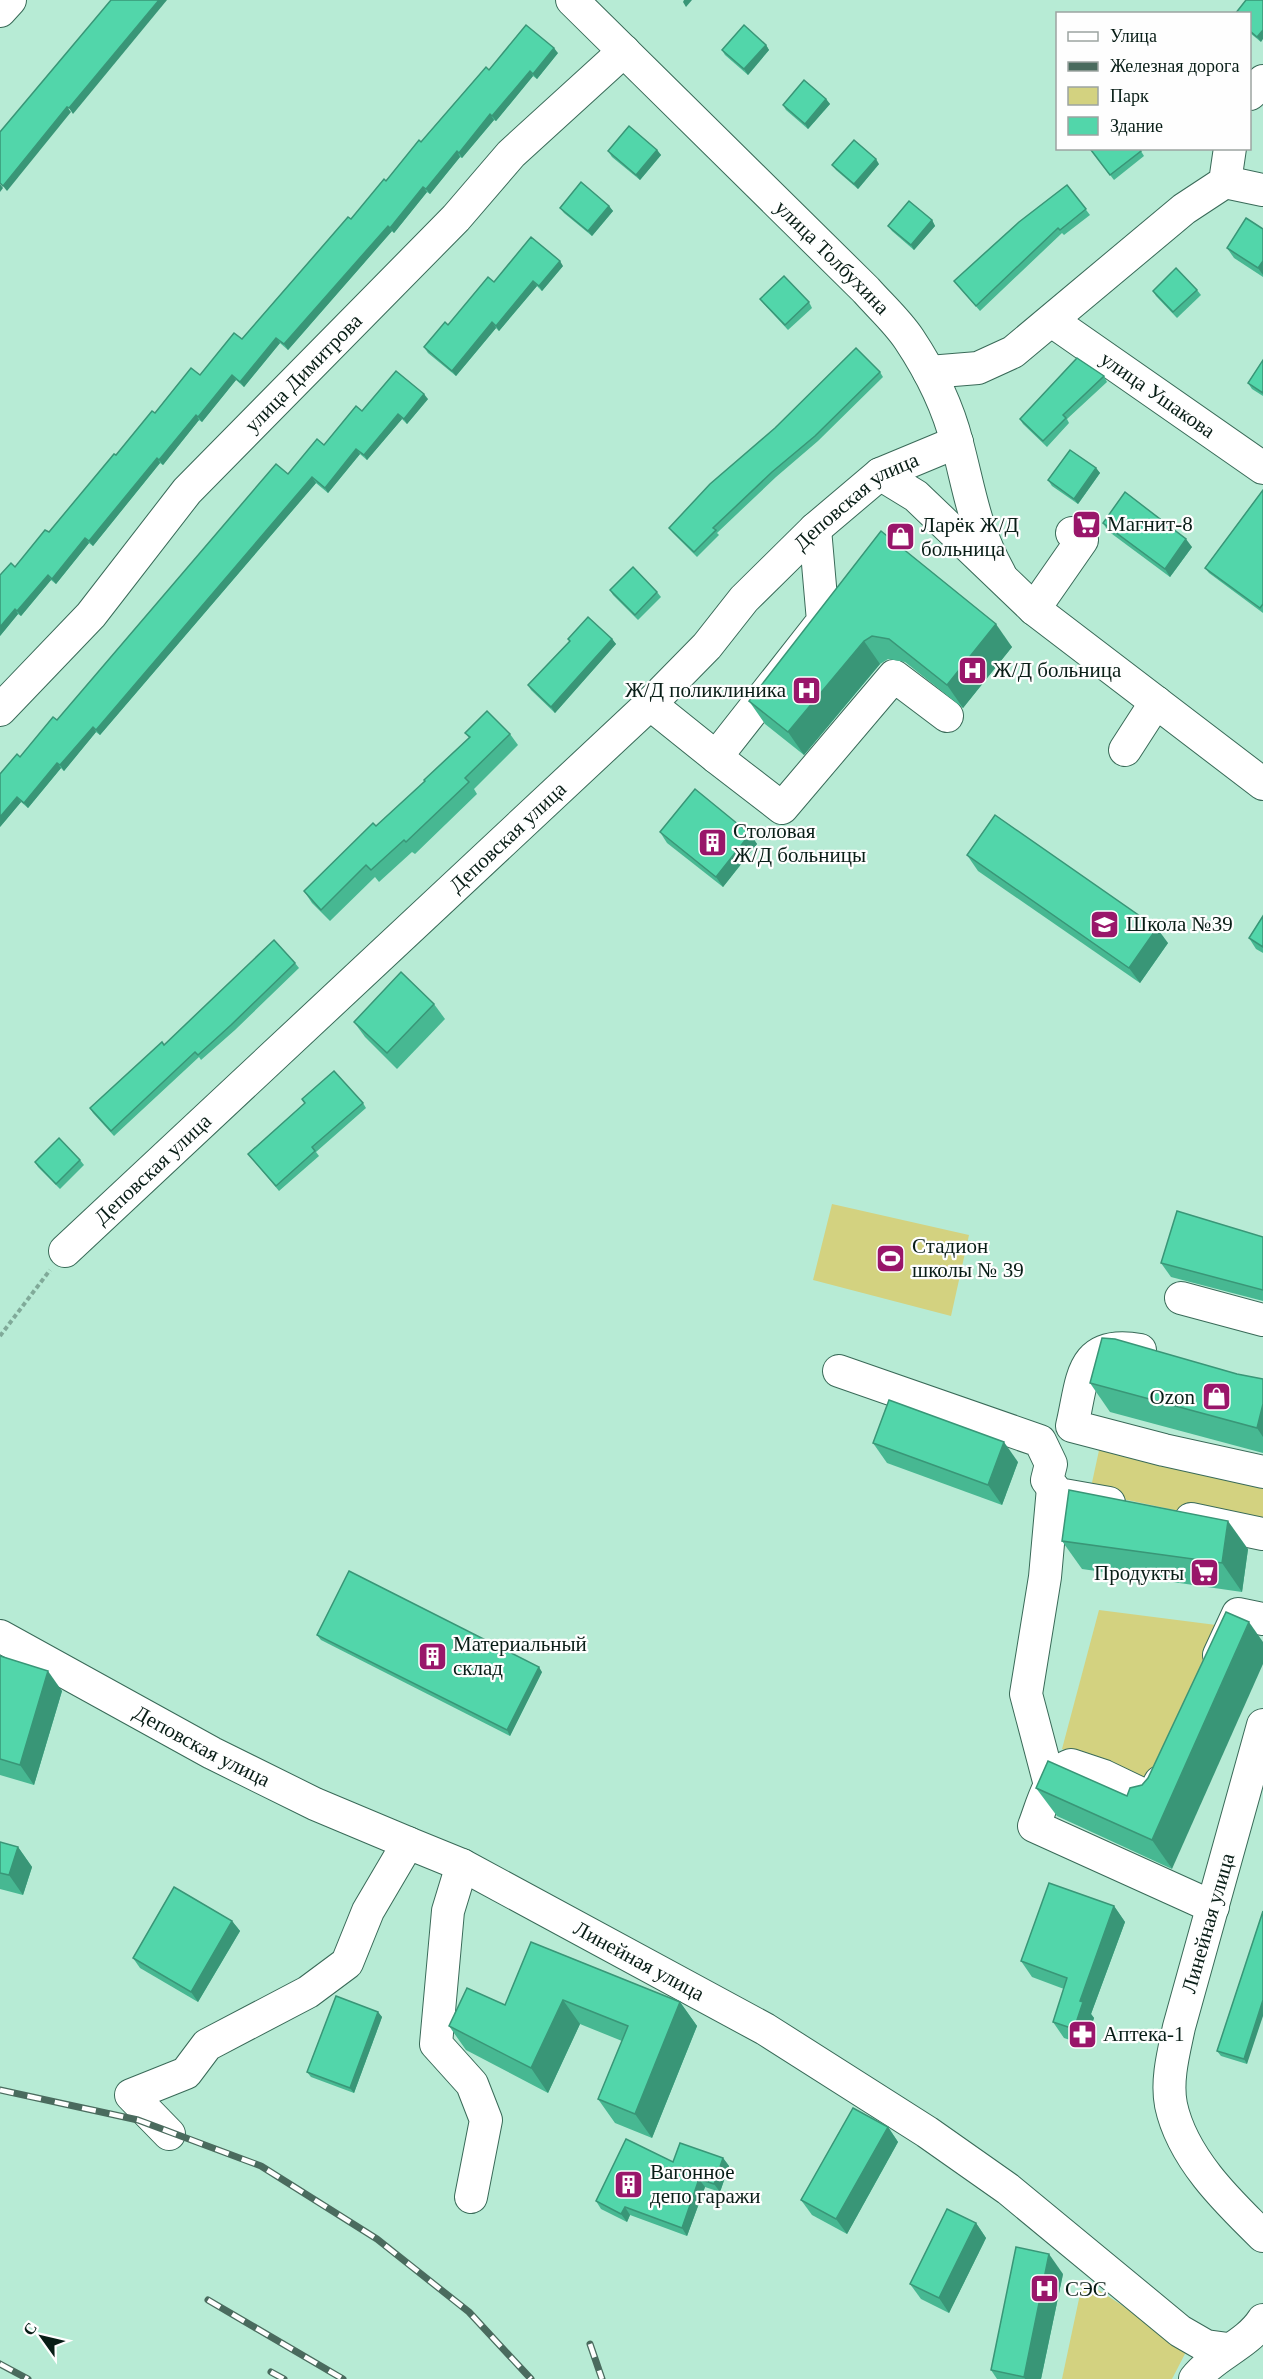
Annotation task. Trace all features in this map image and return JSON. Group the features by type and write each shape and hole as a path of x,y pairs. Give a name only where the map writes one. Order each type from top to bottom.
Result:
{"street":[{"path":"0,10 10,0"},
{"name":"улица Толбухина","path":"572,0 866,290 907,337 929,372 957,442 965,485 985,547 1000,574"},
{"name":"улица Димитрова","path":"0,710 91,615 187,491 456,218 511,154 624,51"},
{"path":"1251,93 1263,81"},
{"path":"1225,182 1230,150"},
{"path":"929,372 978,368 1013,352 1184,209 1225,182 1263,190"},
{"name":"улица Ушакова","path":"1052,321 1263,468"},
{"name":"Деповская улица","path":"65,1251 650,704 706,646 744,599 815,529 880,474 957,442"},
{"name":"улица Толбухина","path":"880,474 916,496 1034,609 1263,784"},
{"path":"716,757 823,621 815,529"},
{"path":"1034,609 1082,540 1072,533"},
{"path":"650,704 782,808 894,676 947,716"},
{"path":"1125,750 1156,702"},
{"path":"1181,1298 1263,1320"},
{"path":"1170,1356 1120,1347 1103,1349 1088,1362 1072,1426 1263,1472"},
{"path":"839,1371 1040,1441 1051,1464 1047,1480 1058,1494 1263,1534"},
{"path":"1050,1785 1026,1695 1045,1577 1053,1488"},
{"path":"1206,1684 1238,1614 1263,1619"},
{"name":"Деповская улица","path":"0,1636 212,1753 315,1804 408,1843"},
{"name":"Линейная улица","path":"1263,1725 1179,2027 1171,2068 1171,2104 1190,2152 1218,2190 1263,2236"},
{"path":"1172,1757 1152,1799 1071,1764 1059,1771 1050,1785 1034,1826 1213,1906"},
{"path":"170,2134 131,2095 186,2073 207,2045 309,1992 347,1964 368,1911 408,1843"},
{"name":"Линейная улица","path":"408,1843 462,1865 755,2024 796,2049 927,2132 1008,2189 1180,2331 1206,2346 1228,2349"},
{"path":"462,1865 448,1911 436,2044 472,2084 486,2120 471,2197"},
{"path":"1195,2379 1228,2349 1257,2329 1263,2320"}],"path":[{"path":"0,1336 65,1251"}],"green space":[{"name":"Стадион школы № 39","path":"832,1204 969,1235 951,1316 813,1280"},
{"path":"1101,1441 1263,1475 1263,1529 1090,1492"},
{"path":"1099,1610 1224,1626 1149,1783 1062,1749"},
{"path":"1083,2280 1188,2348 1172,2379 1062,2379"}],"building":[{"path":"111,0 159,0 3,186 0,183 0,132"},
{"path":"1246,0 1263,0 1263,30 1257,37 1251,32 1251,12 1237,12"},
{"path":"526,25 554,48 533,74 530,71 492,116 490,114 459,153 457,151 426,189 423,187 390,228 388,226 284,344 276,338 240,382 232,375 198,417 196,415 159,460 157,458 89,541 85,538 52,579 48,575 0,627 0,575 11,563 15,567 45,530 49,532 152,411 155,413 191,368 200,375 234,333 242,339 348,217 351,219 384,179 386,181 419,140 421,142 486,67 489,70"},
{"path":"744,25 766,45 744,69 722,50"},
{"path":"804,80 826,99 805,124 783,105"},
{"path":"629,126 657,150 636,175 608,151"},
{"path":"854,140 876,159 854,184 832,165"},
{"path":"1091,150 1140,150 1141,151 1110,175"},
{"path":"581,182 609,206 588,231 560,208"},
{"path":"1067,185 1086,209 1060,230 1058,228 976,306 954,281 1019,222"},
{"path":"909,201 932,220 911,245 888,226"},
{"path":"1246,218 1263,229 1263,261 1258,268 1227,248"},
{"path":"531,237 560,261 539,286 533,281 496,326 492,322 452,371 424,347 445,322 448,325 488,277 494,282"},
{"path":"1176,268 1197,290 1173,312 1153,291"},
{"path":"784,276 809,302 785,325 760,299"},
{"path":"856,348 880,372 815,436 772,472 713,528 716,530 694,552 669,528 710,484 775,428"},
{"path":"1077,358 1104,376 1063,415 1066,418 1043,441 1020,419"},
{"path":"1263,360 1263,393 1248,383"},
{"path":"396,371 424,394 404,419 398,414 364,455 356,449 325,488 312,477 96,730 93,727 60,765 57,763 24,803 17,797 0,817 0,774 17,754 20,757 53,717 57,720 276,464 288,474 317,439 324,445 356,406 362,411"},
{"path":"1070,450 1096,468 1074,499 1048,480"},
{"path":"1263,490 1263,604 1260,608 1205,568"},
{"path":"1125,492 1186,539 1165,569 1103,523"},
{"path":"881,531 996,624 947,685 889,639 872,636 864,641 788,732 749,701"},
{"path":"633,567 657,592 635,615 610,590"},
{"path":"588,617 612,639 551,707 528,685 570,641 568,639"},
{"path":"487,711 510,734 465,778 469,782 406,842 404,840 371,870 366,865 321,910 304,891 373,823 376,826 470,737 465,733"},
{"name":"Столовая Ж/Д больницы","path":"695,789 750,834 716,877 660,832"},
{"path":"995,815 1157,928 1129,968 967,855"},
{"path":"1263,916 1263,947 1249,938"},
{"path":"274,940 295,963 231,1025 198,1055 195,1052 111,1131 90,1108 162,1042 164,1045"},
{"path":"401,972 434,1004 387,1053 354,1022"},
{"path":"334,1071 363,1103 312,1147 315,1151 276,1186 248,1154 305,1103 302,1099"},
{"path":"59,1138 80,1160 56,1184 35,1162"},
{"path":"1177,1211 1263,1237 1263,1290 1161,1263"},
{"path":"1102,1338 1115,1339 1237,1374 1263,1379 1263,1404 1257,1428 1090,1383"},
{"path":"889,1400 1004,1442 988,1485 873,1443"},
{"path":"1069,1490 1228,1521 1222,1563 1062,1541"},
{"name":"Материальный склад","path":"349,1571 539,1667 507,1730 317,1635"},
{"path":"1226,1612 1249,1622 1152,1840 1036,1788 1048,1761 1127,1796 1130,1788 1142,1785 1148,1778"},
{"path":"0,1656 48,1671 20,1765 0,1759"},
{"path":"0,1842 18,1847 9,1875 0,1873"},
{"path":"1049,1883 1114,1906 1080,2001 1083,2002 1074,2029 1053,2022 1067,1978 1021,1961"},
{"path":"174,1887 232,1921 191,1992 133,1958"},
{"path":"1263,1911 1263,2000 1244,2059 1217,2051"},
{"path":"531,1942 680,2002 635,2114 598,2099 628,2026 563,2000 531,2068 449,2026 467,1988 505,2005"},
{"path":"336,1996 378,2012 350,2088 307,2072"},
{"path":"853,2108 888,2127 836,2219 801,2200"},
{"path":"626,2139 673,2162 680,2143 723,2158 714,2184 699,2179 682,2228 625,2207 621,2214 596,2201"},
{"path":"947,2209 976,2223 939,2298 910,2284"},
{"path":"1016,2247 1049,2254 1024,2377 991,2370"}],"railway":[{"path":"0,2090 138,2120 261,2166 377,2239 469,2312 531,2379"},
{"path":"208,2300 343,2379"},
{"path":"590,2344 602,2379"},
{"path":"0,2364 28,2379"},
{"path":"271,2372 284,2379"}],"place":[{"name":"Магнит-8","path":"1086,524"},
{"name":"Ларёк Ж/Д больница","path":"900,537"},
{"name":"Ж/Д больница","path":"972,670"},
{"name":"Ж/Д поликлиника","path":"807,690"},
{"name":"Столовая Ж/Д больницы","path":"712,843"},
{"name":"Школа №39","path":"1105,924"},
{"name":"Стадион школы № 39","path":"891,1258"},
{"name":"Ozon","path":"1216,1397"},
{"name":"Продукты","path":"1205,1573"},
{"name":"Материальный склад","path":"432,1656"},
{"name":"Аптека-1","path":"1082,2034"},
{"name":"Вагонное депо гаражи","path":"629,2184"},
{"name":"СЭС","path":"1044,2289"}]}
